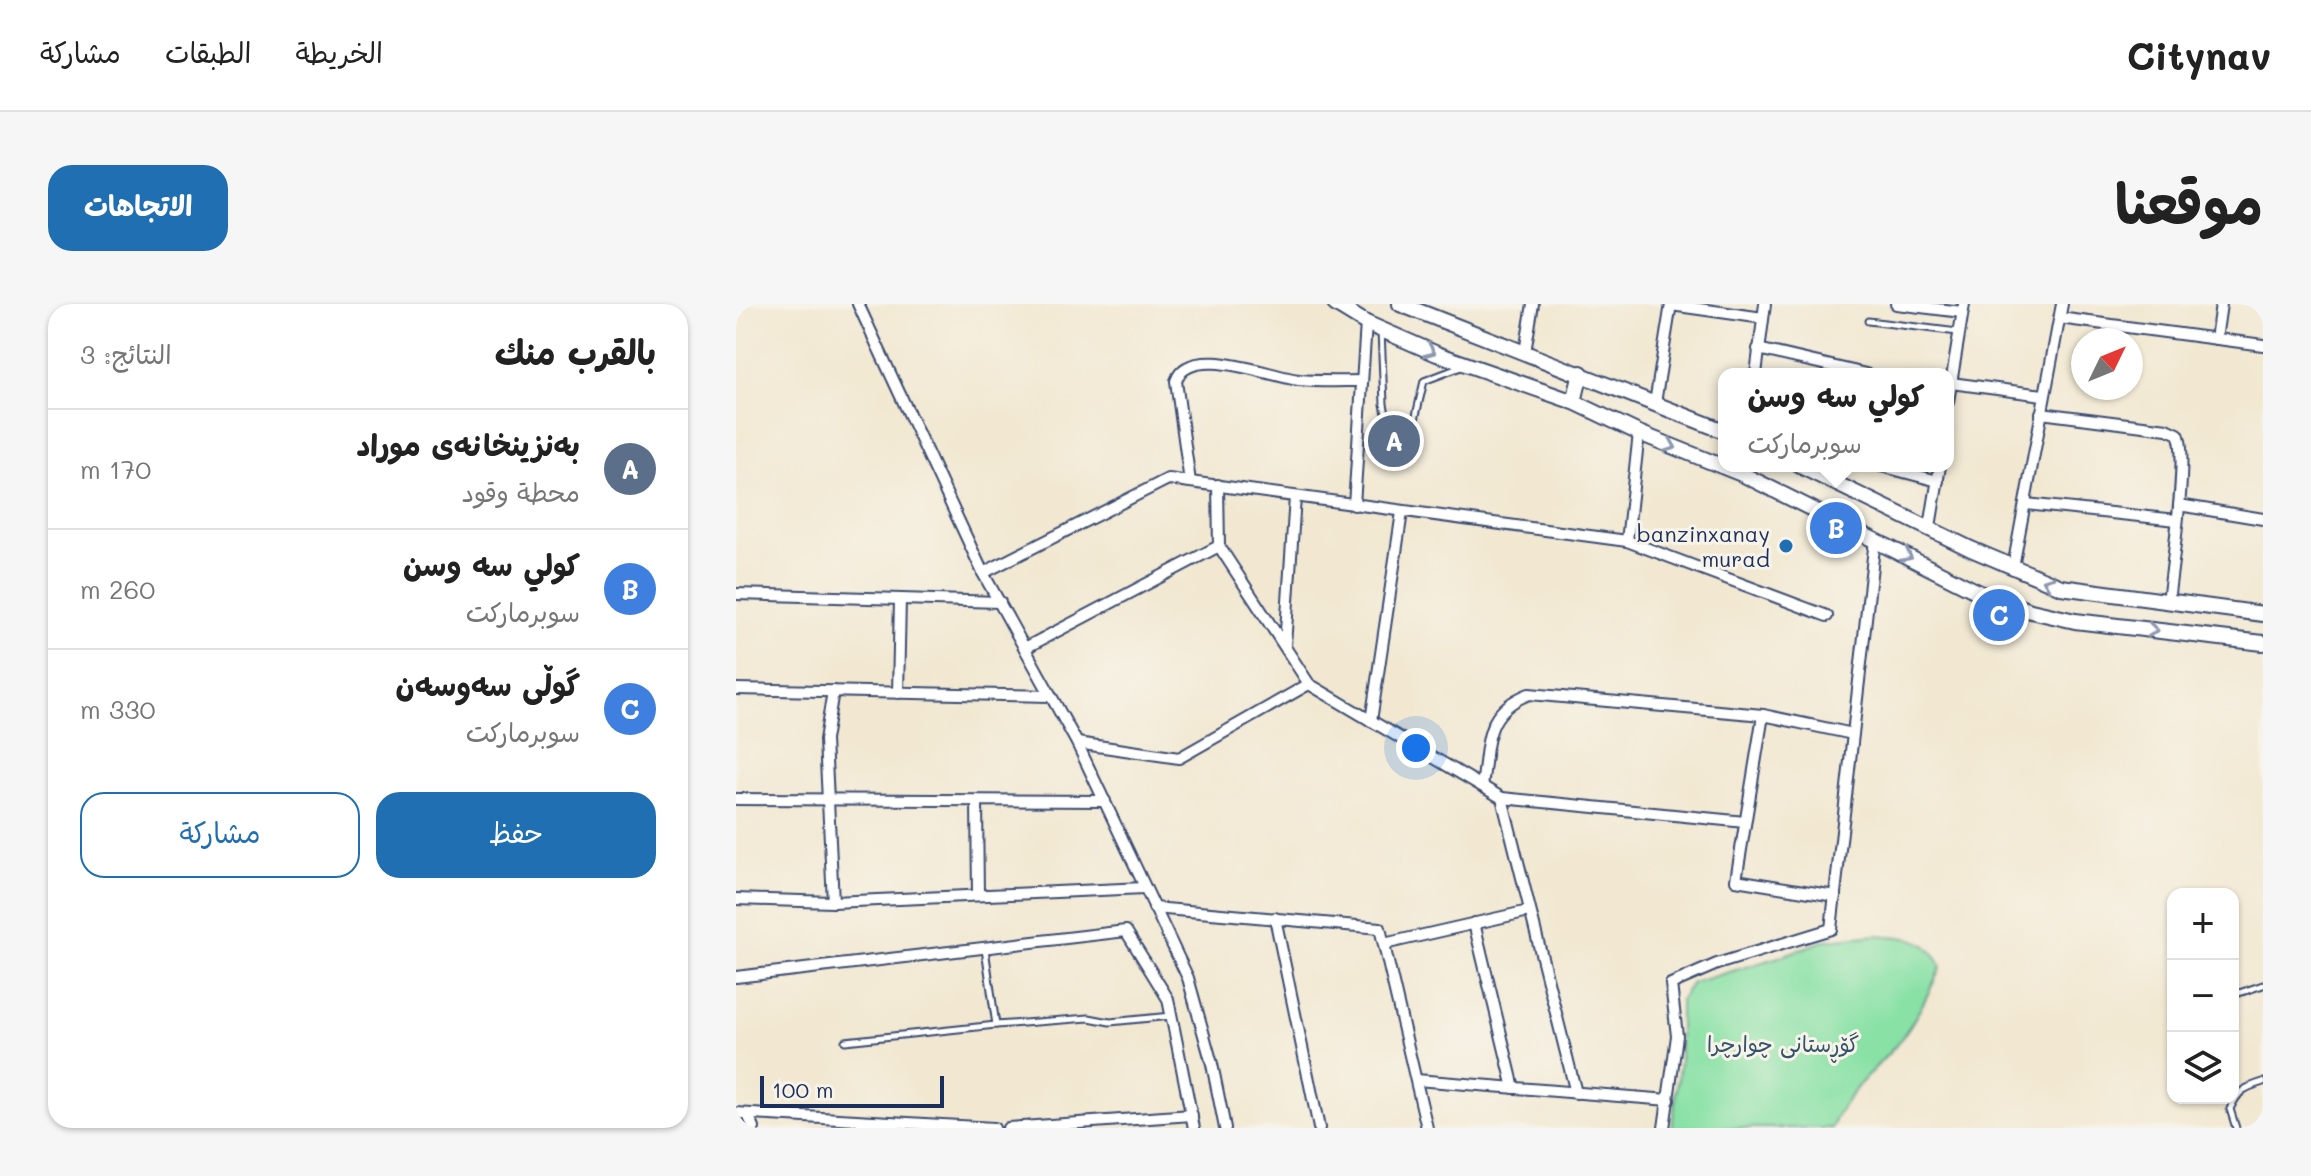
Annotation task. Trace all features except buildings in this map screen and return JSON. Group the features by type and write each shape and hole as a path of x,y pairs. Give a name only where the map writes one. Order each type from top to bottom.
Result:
{"street":[{"path":"858,304 983,573 1077,743 1188,978 1212,1064 1225,1128"},
{"path":"1335,304 1366,323 1468,365 1574,402 1639,433 1718,465"},
{"path":"1400,304 1718,429"},
{"path":"1525,352 1533,304"},
{"path":"1655,403 1671,304 1763,318"},
{"path":"1756,368 1765,304"},
{"path":"1896,304 1963,308 1953,368"},
{"path":"2013,567 2062,304"},
{"path":"2216,339 2221,304"},
{"path":"2059,318 2263,345"},
{"path":"1354,505 1366,323"},
{"path":"1758,349 1840,368"},
{"path":"1190,482 1176,381 1178,374 1187,367 1226,363 1301,380 1362,381"},
{"path":"1574,402 1581,373"},
{"path":"1954,390 2043,395"},
{"path":"2041,413 2173,431 2181,440 2179,505 2168,602"},
{"path":"1627,541 1639,433"},
{"path":"1736,472 1980,593 2031,611 2075,621 2263,643"},
{"path":"1813,472 2061,587 2263,614"},
{"path":"1904,472 1938,481"},
{"path":"1930,527 1939,472"},
{"path":"983,573 1168,479 1627,541 1827,616"},
{"path":"1218,485 1219,546 1309,684 1502,798 1745,822"},
{"path":"1285,648 1295,497"},
{"path":"2026,504 2177,520"},
{"path":"2179,505 2263,519"},
{"path":"1371,721 1402,512"},
{"path":"1664,1128 1677,1036 1671,984 1717,964 1831,929 1875,539"},
{"path":"1025,648 1219,546"},
{"path":"736,594 1000,602"},
{"path":"898,693 900,599"},
{"path":"1077,743 1179,758 1309,684"},
{"path":"736,689 1049,696"},
{"path":"833,691 825,740 833,902"},
{"path":"1482,786 1492,727 1498,712 1511,701 1529,694 1547,693 1763,715 1853,734"},
{"path":"1763,715 1736,880 1835,896"},
{"path":"1502,798 1576,1093"},
{"path":"736,799 1105,801"},
{"path":"977,801 978,895"},
{"path":"736,899 833,902 1144,888"},
{"path":"1154,908 1380,928 1427,1128"},
{"path":"1384,944 1529,911"},
{"path":"1275,918 1319,1128"},
{"path":"1474,923 1514,1088"},
{"path":"736,977 1126,931 1168,999 1194,1128"},
{"path":"1416,1080 1669,1100"},
{"path":"736,1113 994,1128"},
{"path":"748,1115 754,1128"},
{"path":"1008,1128 1192,1115"}],"lane":[{"path":"1868,321 1959,332"},
{"path":"1381,329 1386,414 1403,429 1414,424 1424,381 1468,365"},
{"path":"985,949 996,1025"},
{"path":"2239,993 2263,985"},
{"path":"845,1041 996,1025 1089,1018 1110,1022 1172,1016"},
{"path":"2236,1128 2230,1109 2235,1100 2244,1088 2263,1082"}],"green space":[{"name":"گۆڕستانی چوارچرا","path":"1877,935 1907,938 1923,944 1930,949 1941,967 1904,1035 1844,1104 1832,1128 1672,1128 1680,1062 1680,1000 1692,983 1826,940"}],"place":[{"name":"بەنزینخانەی موراد","path":"1394,441"},
{"name":"كولي سه وسن","path":"1836,528"},
{"name":"banzinxanay murad","path":"1786,546"},
{"name":"گوڵی سەوسەن","path":"1999,615"}]}
